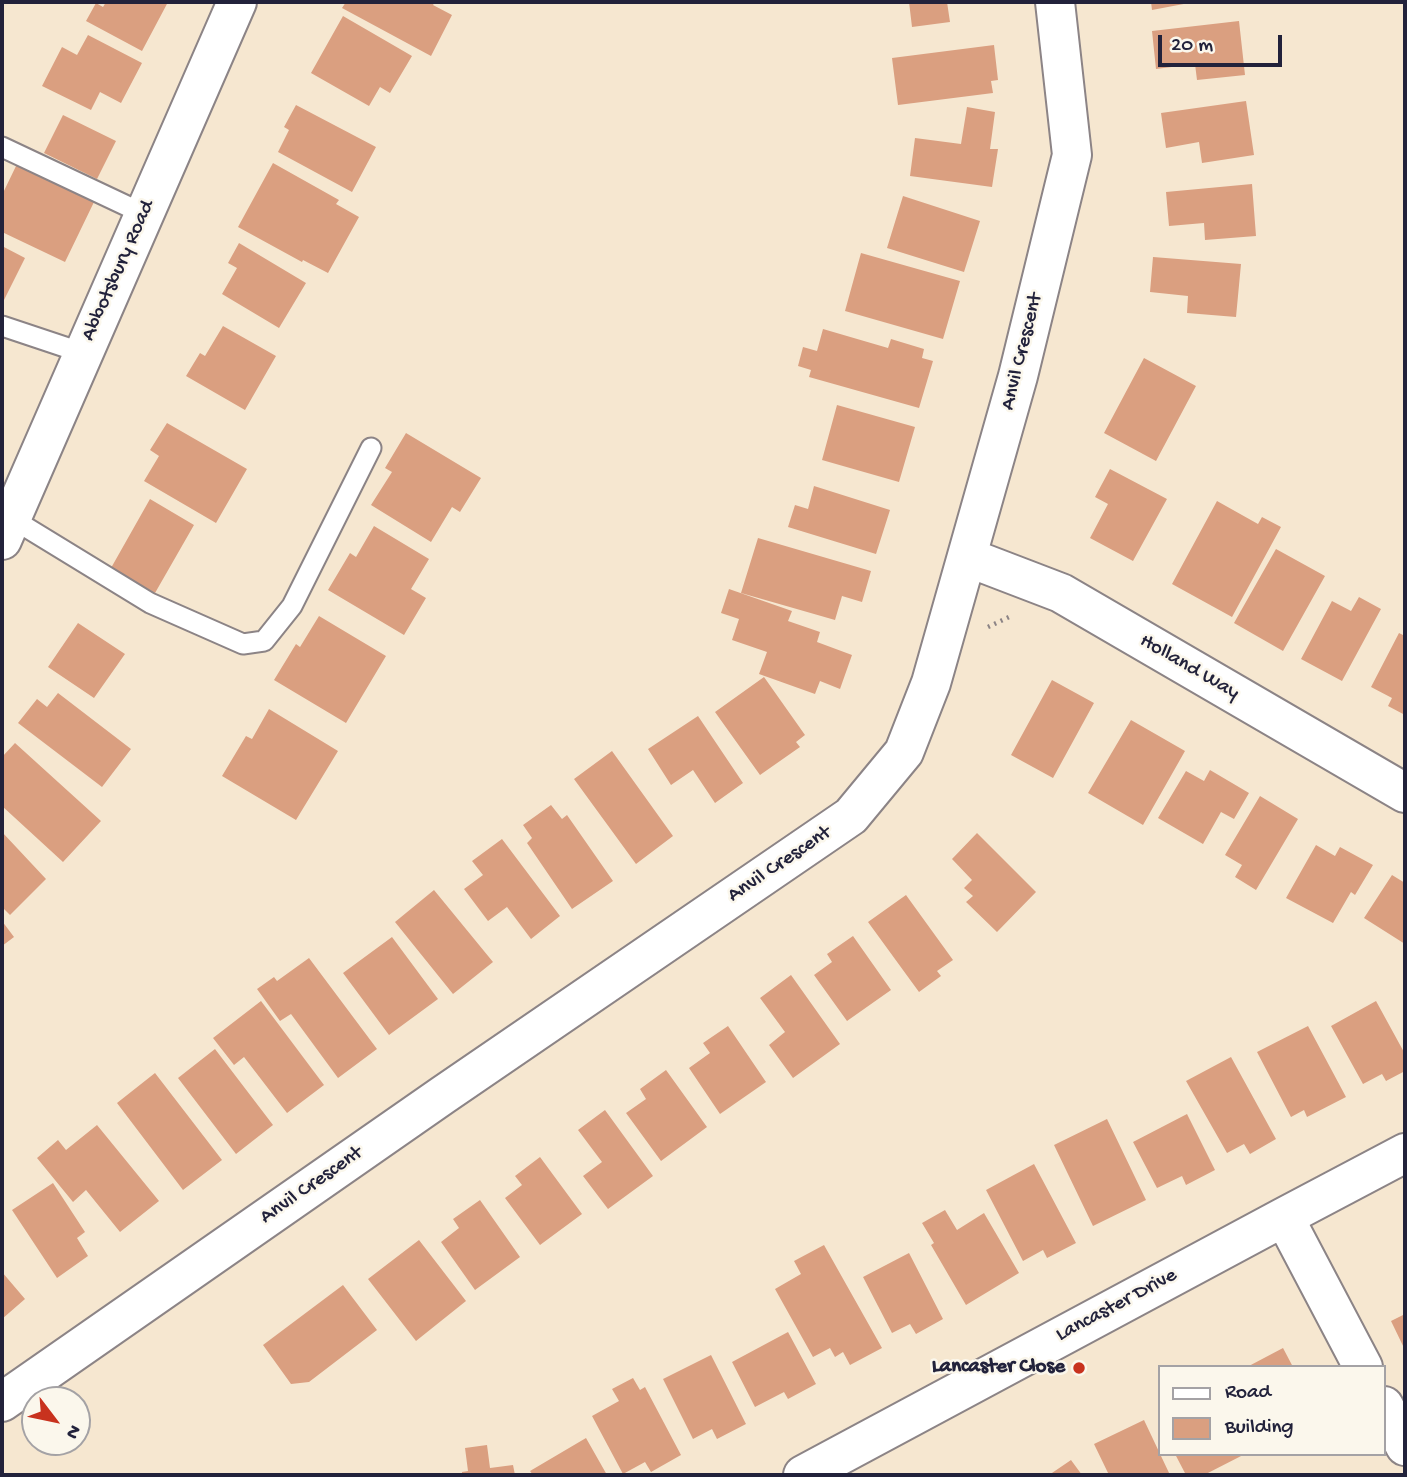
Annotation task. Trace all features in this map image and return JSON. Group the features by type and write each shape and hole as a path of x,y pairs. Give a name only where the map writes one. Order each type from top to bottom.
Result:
{"street":[{"name":"Abbotsbury Road","path":"7,529 237,2"},
{"name":"Anvil Crescent","path":"2,1402 443,1094 851,817 904,752 931,683 1018,376 1072,155 1055,2"},
{"name":"Holland Way","path":"967,557 1061,593 1405,793"},
{"name":"Lancaster Drive","path":"803,1475 1405,1153"},
{"path":"1284,1217 1362,1365"},
{"path":"1386,1410 1405,1446"}],"lane":[{"path":"2,147 144,214"},
{"path":"2,326 83,353"},
{"path":"7,529 150,603 243,644 264,641 292,606 371,448"}],"path":[{"path":"940,650 1061,593"}],"building":[{"path":"106,2 168,2 142,51 86,21 96,3 103,7"},
{"path":"346,2 435,2 433,5 452,15 431,56 342,8"},
{"path":"909,2 947,2 950,22 912,27"},
{"path":"1151,2 1189,2 1189,3 1152,10"},
{"path":"343,16 412,56 390,93 380,87 369,106 311,73"},
{"path":"1239,21 1245,75 1197,80 1195,64 1156,69 1152,31"},
{"path":"88,35 142,63 121,103 100,92 91,110 42,86 62,47 77,55"},
{"path":"994,45 998,80 991,81 993,93 898,105 892,58"},
{"path":"1246,101 1254,155 1202,163 1199,142 1166,148 1161,113"},
{"path":"296,105 376,147 352,192 278,152 289,130 284,127"},
{"path":"967,107 995,112 990,149 998,149 992,187 910,176 915,138 961,144"},
{"path":"63,115 116,141 97,179 44,153"},
{"path":"273,163 339,200 336,204 359,217 328,273 238,227"},
{"path":"17,164 94,202 65,262 2,232 2,195"},
{"path":"1252,184 1256,236 1205,240 1204,223 1169,226 1166,192"},
{"path":"903,196 980,221 964,272 887,248"},
{"path":"239,243 306,283 279,328 222,294 237,268 228,263"},
{"path":"2,246 25,258 2,304"},
{"path":"861,253 960,281 943,339 845,311"},
{"path":"1153,257 1241,264 1236,317 1187,313 1188,296 1150,292"},
{"path":"223,326 276,356 245,410 186,376 200,353 205,356"},
{"path":"823,329 888,348 891,339 924,349 922,358 933,361 919,408 809,377 811,370 798,366 803,347 817,351"},
{"path":"1144,358 1196,386 1156,461 1104,433"},
{"path":"837,405 915,427 899,482 822,460"},
{"path":"167,423 247,469 216,523 144,481 159,456 150,450"},
{"path":"406,433 481,478 460,512 452,507 431,542 371,505 392,472 385,468"},
{"path":"1110,469 1167,499 1133,561 1090,538 1108,504 1095,497"},
{"path":"814,486 890,510 876,554 788,527 795,505 808,509"},
{"path":"150,499 194,525 155,593 111,568"},
{"path":"1217,501 1258,524 1262,517 1281,527 1232,617 1172,584"},
{"path":"374,526 429,559 411,589 426,598 404,635 328,590 350,553 356,557"},
{"path":"758,538 871,571 862,602 842,596 835,620 741,593"},
{"path":"1276,549 1325,576 1283,651 1234,623"},
{"path":"729,589 792,611 788,621 820,632 817,642 852,655 840,689 820,681 815,694 759,674 767,652 732,640 739,619 721,613"},
{"path":"1359,597 1381,609 1342,681 1301,659 1332,601 1351,611"},
{"path":"319,616 386,656 346,723 274,680 296,644 300,647"},
{"path":"78,623 125,654 94,698 48,667"},
{"path":"1399,633 1405,636 1405,715 1388,706 1392,698 1371,687"},
{"path":"764,677 805,735 796,742 800,747 760,775 715,712"},
{"path":"1052,680 1094,703 1053,778 1011,755"},
{"path":"58,693 131,749 102,787 18,723 37,699 47,707"},
{"path":"269,709 338,751 296,820 222,776 246,736 252,739"},
{"path":"698,716 743,783 715,803 693,770 671,785 648,749"},
{"path":"1131,720 1185,751 1143,825 1088,793"},
{"path":"15,743 101,821 63,862 2,806 2,757"},
{"path":"612,751 673,836 636,864 574,779"},
{"path":"1210,770 1249,793 1234,819 1221,812 1203,844 1158,818 1186,771 1204,781"},
{"path":"1260,796 1298,819 1256,890 1235,877 1242,865 1225,855"},
{"path":"551,805 562,819 567,815 613,881 572,909 527,843 532,838 523,825"},
{"path":"2,832 46,879 10,915 2,907"},
{"path":"977,833 1036,892 997,932 966,902 973,896 964,888 972,880 952,859"},
{"path":"502,839 560,916 531,939 507,907 488,921 464,889 483,875 472,861"},
{"path":"1316,845 1335,856 1340,847 1373,865 1355,895 1351,892 1333,923 1286,898"},
{"path":"1392,875 1405,883 1405,944 1364,918"},
{"path":"434,890 493,962 453,994 395,922"},
{"path":"906,895 953,960 937,971 941,976 919,992 868,922"},
{"path":"2,921 14,937 2,946"},
{"path":"853,936 891,990 847,1021 814,975 832,962 827,954"},
{"path":"392,937 438,999 389,1035 343,973"},
{"path":"309,958 377,1049 338,1078 291,1014 280,1021 257,989 274,977 277,981"},
{"path":"791,975 840,1044 793,1078 769,1045 785,1032 760,998"},
{"path":"261,1001 324,1085 287,1113 244,1057 234,1065 213,1038"},
{"path":"1376,1001 1405,1054 1405,1071 1386,1081 1382,1074 1363,1084 1331,1026"},
{"path":"728,1026 766,1082 720,1114 689,1068 710,1053 703,1043"},
{"path":"1308,1026 1346,1097 1307,1117 1304,1110 1291,1117 1257,1052"},
{"path":"215,1049 273,1125 236,1154 178,1078"},
{"path":"1231,1057 1276,1139 1250,1154 1244,1144 1227,1153 1186,1081"},
{"path":"666,1070 707,1127 661,1161 626,1113 646,1099 640,1089"},
{"path":"155,1073 222,1160 183,1190 117,1103"},
{"path":"605,1110 653,1176 608,1209 583,1176 602,1162 578,1130"},
{"path":"1187,1114 1215,1170 1186,1185 1182,1176 1157,1188 1133,1142"},
{"path":"1107,1119 1146,1200 1093,1226 1054,1145"},
{"path":"97,1125 159,1201 120,1232 86,1190 73,1202 37,1158 58,1140 66,1150"},
{"path":"540,1157 582,1214 540,1245 505,1198 522,1185 515,1176"},
{"path":"1034,1164 1076,1243 1047,1258 1043,1250 1023,1261 986,1190"},
{"path":"53,1183 85,1232 77,1238 88,1256 57,1278 12,1210"},
{"path":"480,1200 520,1257 475,1290 441,1242 459,1228 453,1219"},
{"path":"945,1210 957,1230 984,1213 1019,1273 966,1305 931,1245 934,1243 922,1223"},
{"path":"419,1240 466,1301 416,1341 368,1279"},
{"path":"824,1245 882,1348 850,1365 843,1352 835,1357 830,1348 813,1357 775,1289 801,1274 794,1261"},
{"path":"909,1253 943,1319 916,1334 910,1324 892,1333 863,1277"},
{"path":"2,1272 25,1299 2,1319"},
{"path":"343,1285 377,1330 309,1382 291,1384 263,1345"},
{"path":"1405,1314 1405,1350 1391,1321"},
{"path":"788,1332 816,1384 788,1399 784,1392 755,1407 732,1362"},
{"path":"1283,1348 1292,1365 1251,1365"},
{"path":"711,1355 746,1424 717,1439 712,1429 693,1439 663,1379"},
{"path":"633,1378 640,1390 645,1387 681,1455 651,1472 645,1462 623,1474 592,1416 619,1401 612,1389"},
{"path":"1144,1420 1158,1450 1158,1456 1161,1456 1170,1475 1109,1475 1094,1444"},
{"path":"586,1438 607,1475 533,1475 530,1471"},
{"path":"487,1445 490,1468 513,1465 515,1475 462,1475 462,1472 468,1471 465,1448"},
{"path":"1176,1456 1241,1456 1204,1475 1186,1475"},
{"path":"1071,1460 1082,1475 1049,1475"}],"place":[{"name":"Lancaster Close","path":"1079,1368"}]}
